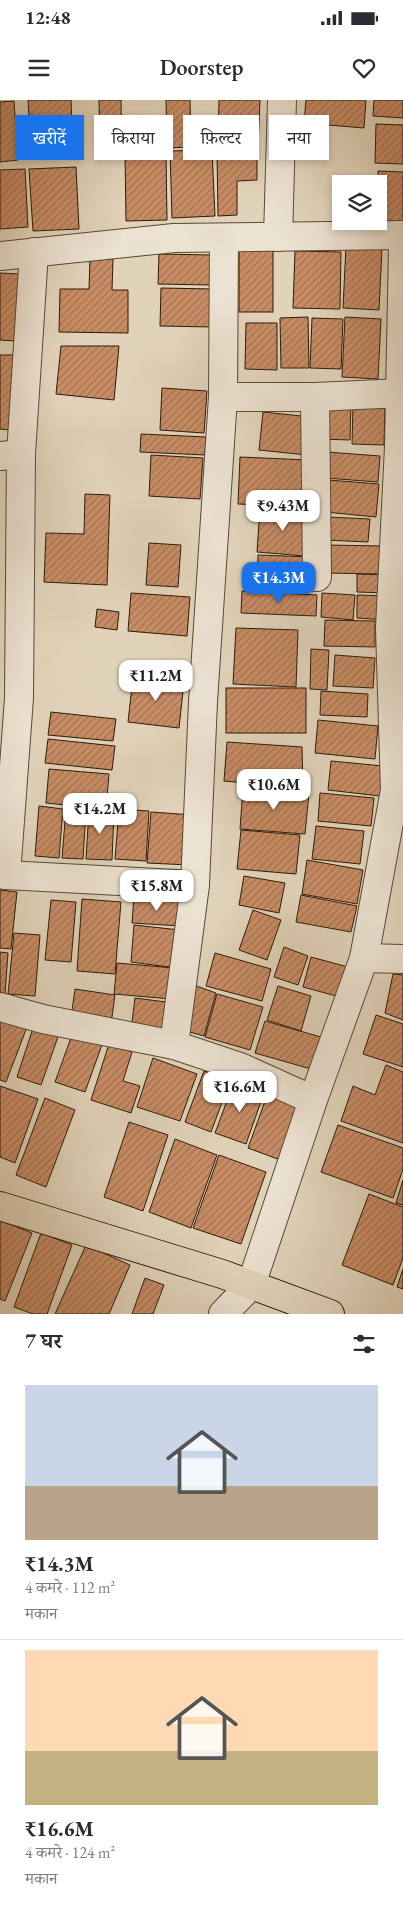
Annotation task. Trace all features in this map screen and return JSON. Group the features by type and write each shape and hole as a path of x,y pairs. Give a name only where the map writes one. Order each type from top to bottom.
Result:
{"main road":[{"path":"0,1206 251,1285 330,1314"}],"street":[{"path":"278,237 282,100"},
{"path":"0,256 174,238 403,235"},
{"path":"174,1045 195,884 203,702 223,397 224,238"},
{"path":"223,1314 251,1285 313,1100 364,958 399,790 396,628 403,247"},
{"path":"34,252 10,455 19,698 3,874 195,884"},
{"path":"223,397 315,397 401,393"},
{"path":"315,397 317,577"},
{"path":"364,958 403,958"},
{"path":"0,1007 43,1019 174,1045 240,1067 313,1100"}],"building":[{"path":"28,100 71,100 72,115 29,115"},
{"path":"99,100 121,100 121,115 99,115"},
{"path":"166,100 190,100 190,115 183,115 183,147 173,148 173,115 166,115"},
{"path":"219,100 260,100 259,123 259,115 219,115"},
{"path":"306,100 366,100 364,128 329,125 329,115 305,115"},
{"path":"374,100 403,100 403,118 373,116"},
{"path":"14,101 15,160 18,160 0,162 0,102"},
{"path":"376,124 403,125 403,164 375,163"},
{"path":"173,151 183,151 183,160 212,160 215,216 172,218 170,160 173,160"},
{"path":"125,160 166,160 167,220 126,221"},
{"path":"217,160 257,160 257,180 237,181 237,215 218,216"},
{"path":"76,167 79,229 33,231 29,169"},
{"path":"25,169 28,227 0,229 0,170"},
{"path":"378,171 403,172 403,222 387,221 387,175 378,175"},
{"path":"346,246 382,248 379,310 343,308"},
{"path":"239,248 273,248 273,312 239,312"},
{"path":"295,251 341,252 340,309 293,308"},
{"path":"159,254 211,255 211,285 158,284"},
{"path":"90,258 113,259 112,290 128,290 128,333 59,332 60,289 89,289"},
{"path":"0,273 19,274 15,341 0,340"},
{"path":"161,288 213,289 212,327 160,326"},
{"path":"308,317 309,368 281,368 280,318"},
{"path":"345,317 381,319 378,379 342,377"},
{"path":"312,318 343,319 341,369 310,368"},
{"path":"246,323 277,323 277,370 245,369"},
{"path":"61,346 119,346 114,400 56,394"},
{"path":"0,355 15,355 11,430 0,429"},
{"path":"162,388 207,391 204,433 160,430"},
{"path":"320,403 351,404 350,440 319,439"},
{"path":"353,404 385,405 384,445 352,444"},
{"path":"263,412 311,417 307,455 259,450"},
{"path":"141,434 206,437 205,455 140,452"},
{"path":"327,452 380,456 378,482 325,478"},
{"path":"151,455 203,458 200,499 149,496"},
{"path":"240,457 308,460 306,507 238,504"},
{"path":"328,480 379,484 376,517 325,512"},
{"path":"85,494 110,495 107,585 44,582 46,533 84,534"},
{"path":"260,508 308,511 305,556 257,552"},
{"path":"327,517 370,519 368,542 326,540"},
{"path":"149,543 181,545 178,587 146,585"},
{"path":"326,545 382,546 381,574 325,573"},
{"path":"258,555 310,557 309,592 257,590"},
{"path":"357,574 387,575 387,593 357,592"},
{"path":"242,591 317,595 316,616 241,613"},
{"path":"131,593 190,597 187,636 128,631"},
{"path":"322,593 355,595 353,620 321,617"},
{"path":"357,595 387,596 387,620 357,618"},
{"path":"97,609 119,612 117,630 95,627"},
{"path":"325,620 375,621 375,647 324,646"},
{"path":"236,628 298,630 296,687 233,684"},
{"path":"311,649 329,650 327,690 310,689"},
{"path":"335,655 375,658 373,688 333,686"},
{"path":"133,677 184,682 179,728 128,722"},
{"path":"226,688 306,688 306,733 226,733"},
{"path":"321,691 368,694 367,717 320,715"},
{"path":"51,712 116,719 113,741 48,735"},
{"path":"318,720 378,726 375,759 315,753"},
{"path":"48,739 115,746 112,770 45,763"},
{"path":"227,742 302,747 303,788 224,781"},
{"path":"331,761 383,766 380,796 328,790"},
{"path":"49,769 109,774 106,809 46,803"},
{"path":"243,788 309,793 305,834 240,829"},
{"path":"320,793 374,798 371,826 318,821"},
{"path":"39,806 63,809 59,858 35,856"},
{"path":"66,809 86,811 83,859 62,858"},
{"path":"119,809 149,811 146,861 115,859"},
{"path":"89,810 114,812 112,860 86,859"},
{"path":"151,812 193,815 189,865 147,863"},
{"path":"316,826 364,831 360,864 312,859"},
{"path":"241,830 300,835 296,874 237,869"},
{"path":"307,860 363,870 357,904 302,894"},
{"path":"244,876 285,883 279,913 239,905"},
{"path":"0,890 17,892 11,949 0,948"},
{"path":"301,895 357,906 351,932 296,922"},
{"path":"134,897 182,900 181,926 132,923"},
{"path":"82,899 121,902 115,974 77,971"},
{"path":"51,900 76,902 71,962 45,960"},
{"path":"253,910 281,920 267,960 239,950"},
{"path":"134,925 180,930 176,968 131,962"},
{"path":"14,933 40,935 35,996 8,994"},
{"path":"284,947 308,956 298,985 274,977"},
{"path":"0,952 8,953 5,994 0,993"},
{"path":"215,953 271,969 262,1001 206,986"},
{"path":"311,957 348,967 340,997 303,987"},
{"path":"117,963 174,968 171,999 114,994"},
{"path":"393,974 403,975 403,1020 385,1013"},
{"path":"191,984 216,993 204,1036 179,1029"},
{"path":"278,986 311,996 301,1031 267,1020"},
{"path":"75,989 115,995 111,1024 71,1018"},
{"path":"217,994 263,1007 250,1050 205,1037"},
{"path":"135,998 174,1003 170,1035 131,1030"},
{"path":"376,1015 403,1024 403,1067 363,1054"},
{"path":"0,1017 27,1027 6,1082 0,1080"},
{"path":"265,1021 321,1037 311,1069 255,1053"},
{"path":"34,1025 59,1034 41,1085 17,1077"},
{"path":"73,1032 103,1042 85,1092 55,1082"},
{"path":"109,1044 132,1052 123,1081 140,1086 131,1113 91,1100"},
{"path":"153,1058 197,1074 180,1121 137,1107"},
{"path":"386,1065 403,1072 403,1143 341,1121 353,1086 375,1095"},
{"path":"204,1071 230,1081 211,1132 185,1122"},
{"path":"234,1082 264,1093 246,1144 215,1133"},
{"path":"0,1086 38,1099 15,1163 0,1157"},
{"path":"268,1093 303,1106 283,1161 248,1148"},
{"path":"45,1098 75,1110 46,1187 16,1175"},
{"path":"129,1122 168,1135 143,1211 104,1197"},
{"path":"338,1125 403,1148 403,1169 393,1198 321,1172"},
{"path":"175,1139 217,1155 191,1228 149,1212"},
{"path":"219,1155 266,1172 241,1244 193,1228"},
{"path":"403,1180 403,1205 396,1203"},
{"path":"369,1194 403,1207 403,1258 393,1285 342,1265"},
{"path":"0,1220 32,1233 5,1301 0,1299"},
{"path":"41,1233 72,1245 47,1314 33,1314 14,1307"},
{"path":"86,1245 130,1265 109,1314 55,1314"},
{"path":"403,1269 403,1289 397,1287"},
{"path":"145,1278 164,1285 153,1314 132,1314"}]}
